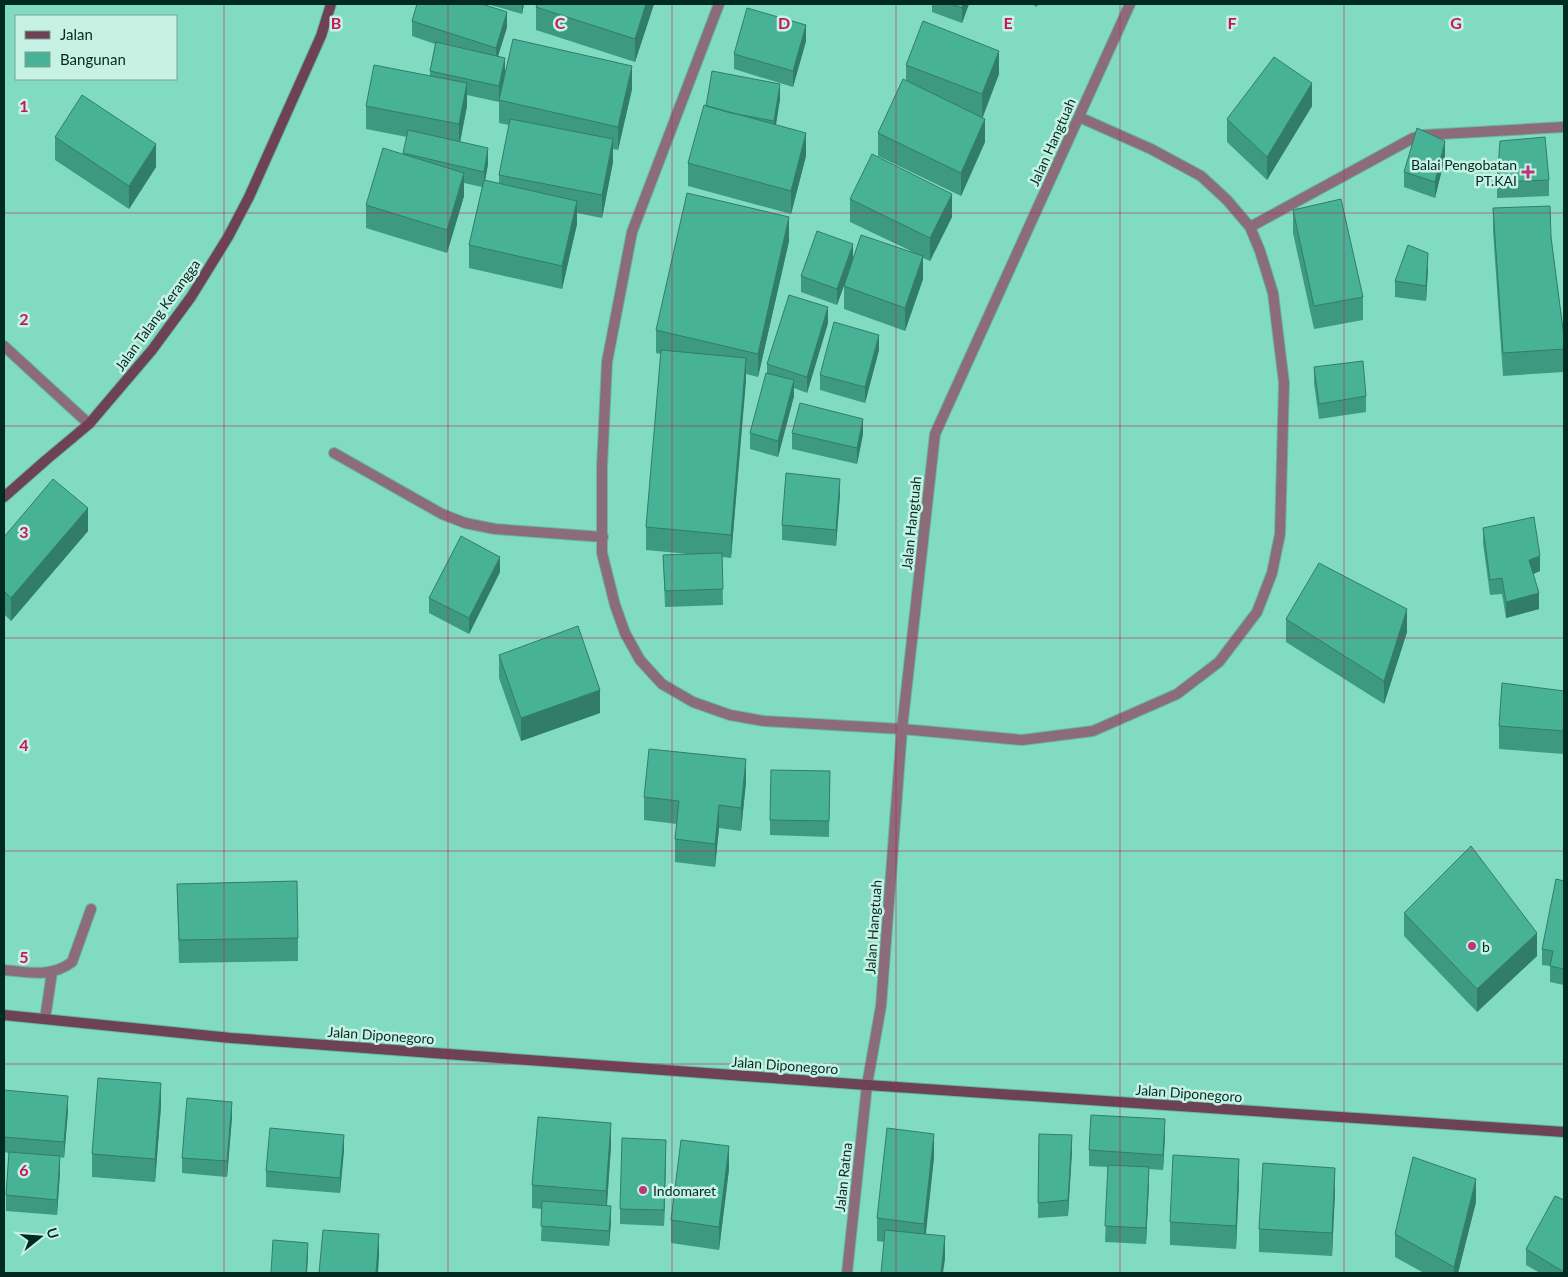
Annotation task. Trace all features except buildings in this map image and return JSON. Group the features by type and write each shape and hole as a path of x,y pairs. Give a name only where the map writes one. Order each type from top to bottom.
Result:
{"street":[{"name":"Jalan Talang Kerangga","path":"4,497 90,424 152,350 191,297 228,237 249,197 321,36 331,4"},
{"path":"719,4 632,232 607,362 602,466 602,553 615,604 625,633 640,660 662,684 693,702 730,715 764,721 902,729 1022,740 1092,731 1177,694 1219,662 1257,612 1272,573 1280,534 1284,383 1274,293 1260,251 1250,227 1227,200 1201,176 1152,148 1079,117"},
{"name":"Jalan Hangtuah","path":"867,1085 880,1006 902,729 935,434 1130,4"},
{"path":"1250,227 1413,138 1424,135 1564,127"},
{"path":"4,346 90,424"},
{"path":"334,453 442,514 465,523 495,529 602,537"},
{"path":"4,970 42,974 64,968 72,962 92,909"},
{"path":"45,1019 52,972"},
{"name":"Jalan Diponegoro","path":"4,1015 231,1038 867,1085 1564,1132"},
{"name":"Jalan Ratna","path":"846,1273 867,1085"}],"place":[{"name":"Balai Pengobatan PT.KAI","path":"1528,172"},
{"name":"b","path":"1472,946"},
{"name":"Indomaret","path":"643,1190"}]}
